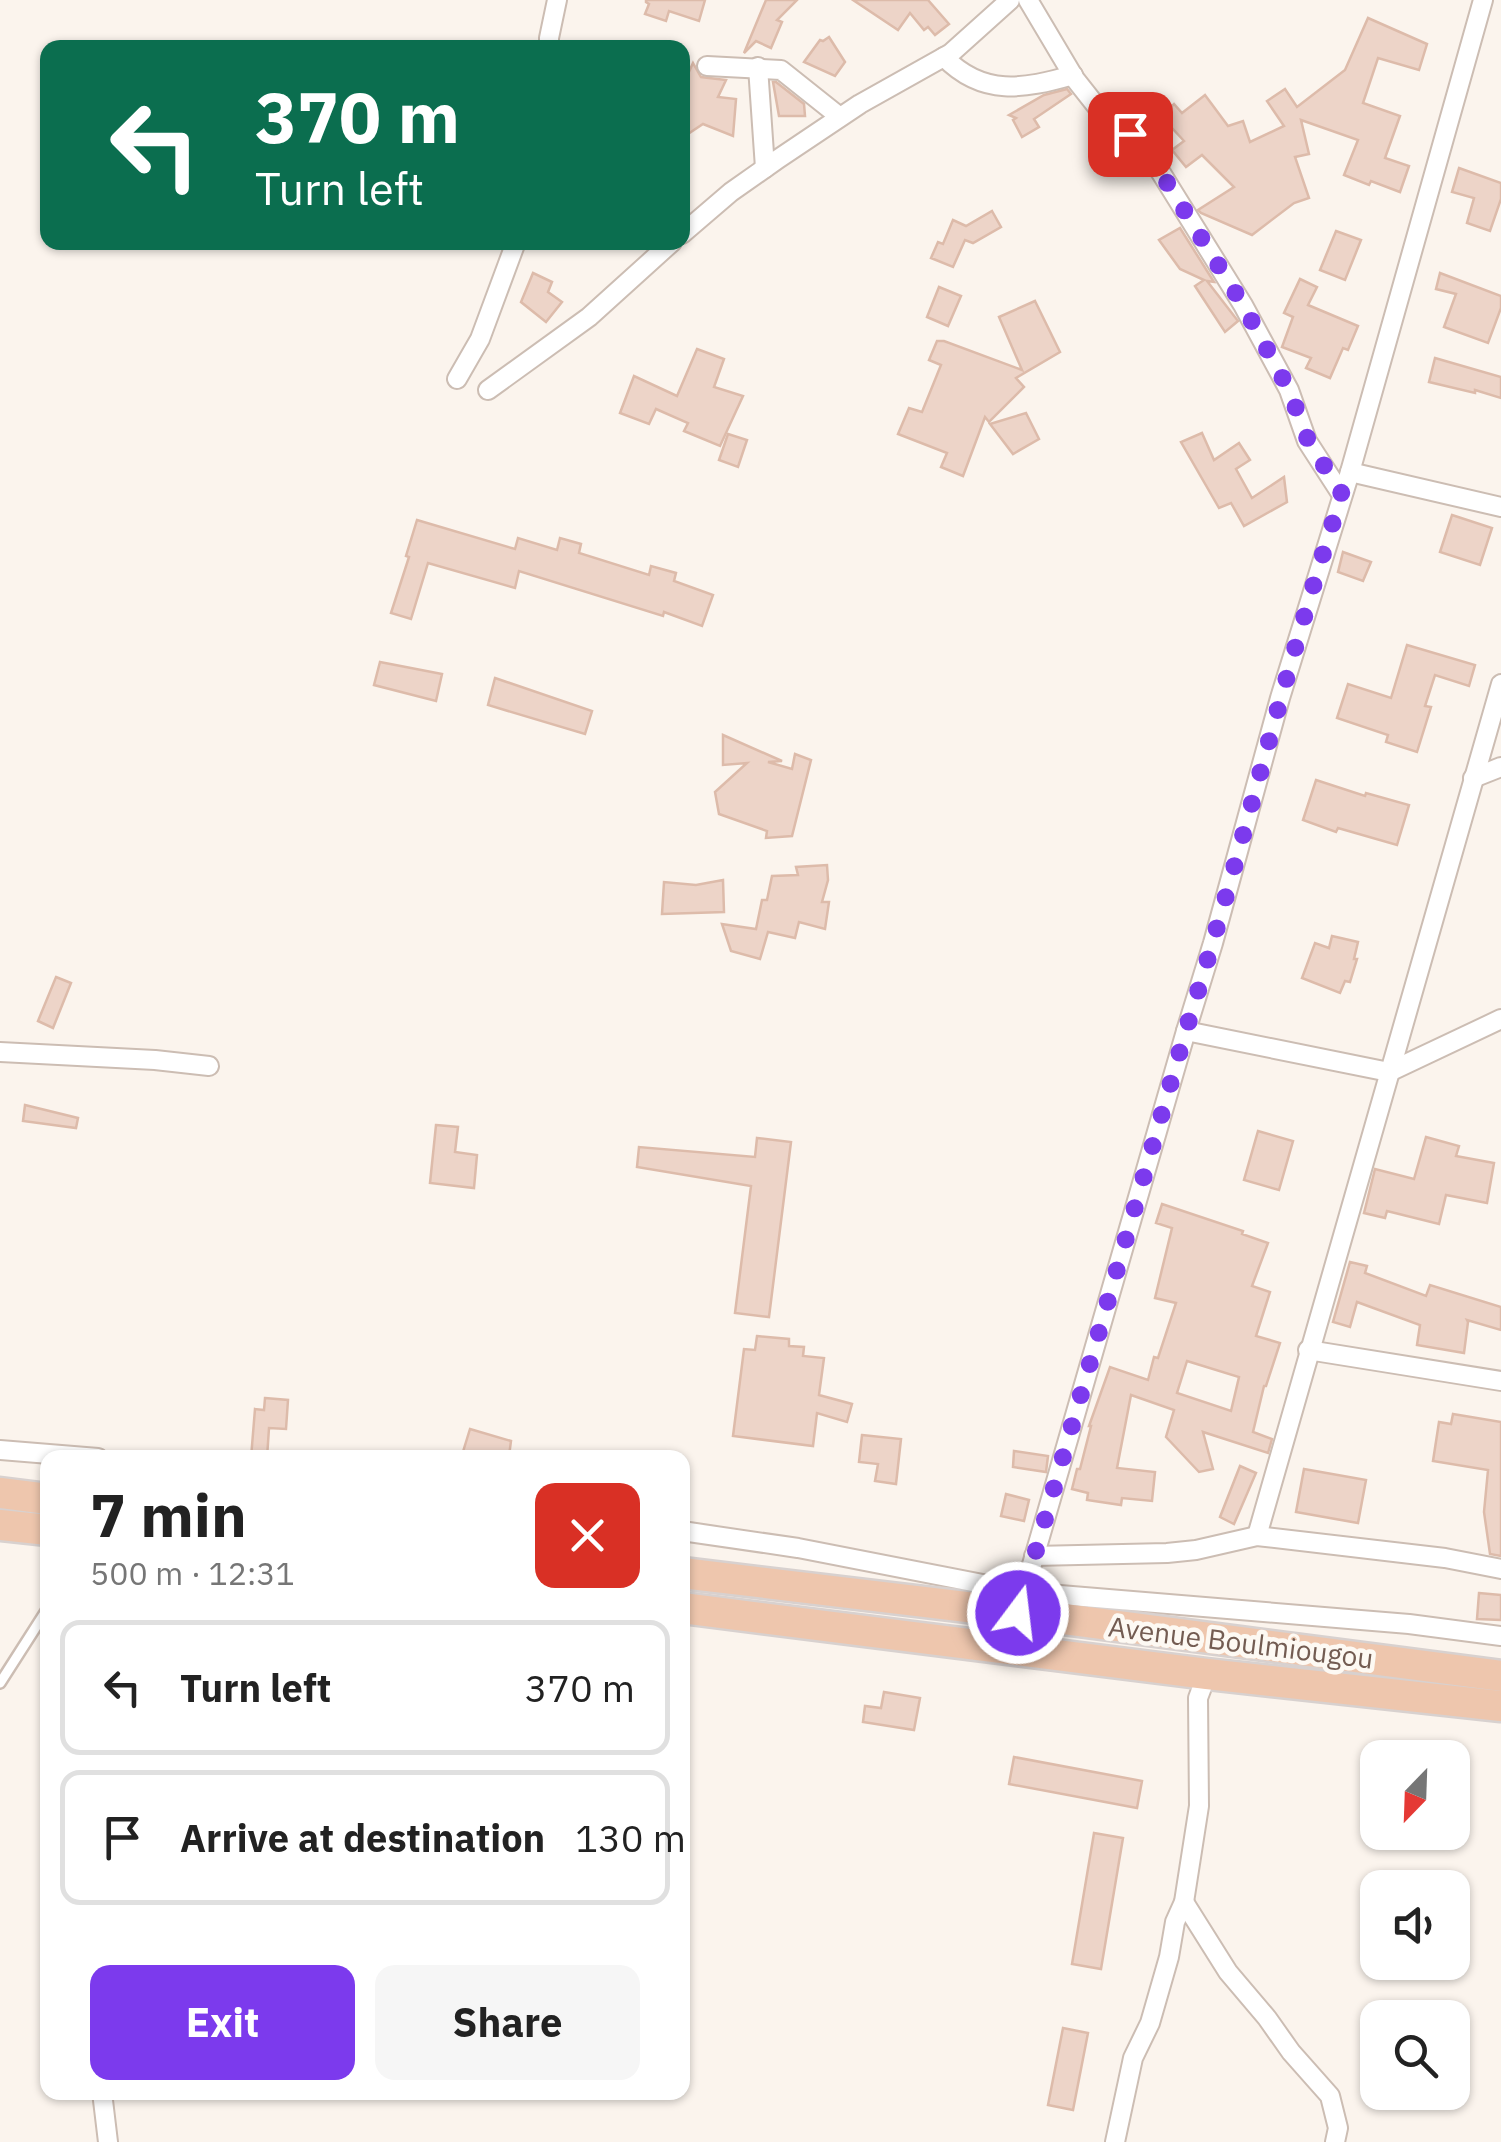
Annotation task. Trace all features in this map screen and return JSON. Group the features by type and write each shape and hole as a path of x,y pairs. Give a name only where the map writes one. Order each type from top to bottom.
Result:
{"highway":[{"path":"0,1493 40,1499"},
{"path":"0,1525 40,1529"},
{"name":"Avenue Boulmiougou","path":"690,1574 1021,1602 1501,1676"},
{"name":"Avenue Boulmiougou","path":"690,1609 1206,1674 1501,1706"}],"street":[{"path":"549,40 557,0"},
{"path":"690,227 732,192 840,117 944,57 1010,0"},
{"path":"1028,0 1073,76 1105,116 1130,134 1158,168 1243,305 1289,390 1308,440 1342,494"},
{"path":"1021,1602 1213,944 1280,698 1350,472 1482,0"},
{"path":"944,57 988,86 1032,87 1073,76"},
{"path":"707,66 781,70 840,117"},
{"path":"758,68 765,168"},
{"path":"457,379 480,339 513,250"},
{"path":"488,390 599,309 663,250"},
{"path":"1350,472 1501,506"},
{"path":"1257,1536 1501,684"},
{"path":"1473,778 1501,767"},
{"path":"1186,1030 1389,1072 1498,1025"},
{"path":"0,1052 209,1066"},
{"path":"1308,1350 1501,1381"},
{"path":"0,1450 40,1453"},
{"path":"690,1532 798,1548 1021,1602 1409,1624 1501,1636"},
{"path":"1034,1556 1167,1553 1257,1536 1446,1558 1501,1569"},
{"path":"1115,2142 1133,2058 1150,2023 1175,1922 1184,1902 1199,1806 1198,1698 1206,1674"},
{"path":"1184,1902 1228,1972 1330,2096 1338,2128 1335,2142"},
{"path":"103,2100 108,2142"}],"lane":[{"path":"0,1683 40,1620"}],"building":[{"path":"646,0 705,0 699,21 669,11 666,21 645,14 649,4"},
{"path":"766,0 797,0 777,20 782,22 771,48 756,41 744,53"},
{"path":"853,0 928,0 949,24 935,35 928,27 924,30 910,13 898,30"},
{"path":"1368,18 1427,44 1419,70 1378,58 1363,103 1400,116 1385,158 1409,166 1400,192 1344,175 1358,140 1301,120 1309,154 1295,157 1309,198 1294,203 1252,235 1201,213 1198,210 1234,187 1202,155 1186,167 1172,150 1184,141 1161,116 1174,104 1182,113 1205,95 1228,126 1243,121 1250,142 1284,126 1267,101 1285,89 1297,107 1345,70"},
{"path":"829,37 845,62 835,76 804,62 820,40"},
{"path":"693,63 701,77 726,80 718,97 736,99 733,136 703,124 690,133"},
{"path":"773,82 804,104 805,116 779,116"},
{"path":"1067,89 1071,94 1034,119 1039,127 1022,137 1013,120 1016,118 1009,115 1044,95"},
{"path":"1459,168 1501,183 1501,199 1490,231 1467,223 1474,198 1452,192"},
{"path":"992,211 1001,227 973,243 965,240 953,267 931,258 938,242 943,244 953,220 966,226"},
{"path":"1180,228 1214,282 1207,281 1238,321 1225,332 1195,286 1204,280 1180,269 1159,240"},
{"path":"1336,231 1361,240 1345,280 1320,270"},
{"path":"533,273 552,282 548,292 562,302 546,322 521,302"},
{"path":"1440,273 1501,296 1501,308 1488,343 1444,327 1456,294 1436,289"},
{"path":"1300,279 1317,287 1308,305 1358,326 1330,378 1306,368 1311,358 1282,347 1293,317 1284,313"},
{"path":"939,287 961,296 948,326 927,317"},
{"path":"1035,301 1060,352 1016,378 1024,387 989,422 985,417 963,476 941,467 947,453 898,434 909,408 922,412 941,365 929,360 937,341 1022,370 999,317"},
{"path":"697,349 724,359 714,387 743,396 720,446 684,431 688,423 656,409 649,424 620,413 634,376 677,396"},
{"path":"1435,358 1501,377 1501,398 1429,382"},
{"path":"1026,413 1039,439 1013,454 990,424"},
{"path":"1202,433 1214,460 1239,443 1250,460 1236,469 1252,498 1284,477 1287,502 1244,526 1231,503 1219,508 1181,442"},
{"path":"728,434 747,440 738,467 719,460"},
{"path":"1452,515 1492,528 1480,565 1440,552"},
{"path":"417,520 515,549 518,538 557,550 560,538 581,544 579,553 649,575 651,566 676,573 674,581 713,595 702,626 519,571 515,588 428,563 411,619 391,613"},
{"path":"1343,552 1371,562 1363,581 1338,572"},
{"path":"1407,645 1475,665 1469,686 1435,675 1425,706 1431,707 1417,752 1386,742 1388,735 1337,718 1348,684 1391,698"},
{"path":"380,662 442,674 436,701 374,685"},
{"path":"495,678 592,711 585,734 488,705"},
{"path":"723,735 782,761 768,762 792,769 795,754 811,760 792,836 766,838 767,831 719,814 715,792 747,763 723,765"},
{"path":"1316,780 1409,805 1397,845 1338,828 1336,832 1303,820"},
{"path":"827,865 822,902 829,902 825,929 799,922 795,938 768,932 760,959 731,951 722,924 756,929 772,876 798,875 796,867"},
{"path":"723,880 724,912 662,914 664,882 696,885"},
{"path":"1332,936 1358,942 1350,982 1345,981 1340,993 1302,978 1315,943 1329,948"},
{"path":"56,977 71,983 53,1028 38,1021"},
{"path":"25,1105 78,1118 76,1128 23,1121"},
{"path":"436,1125 458,1127 455,1152 477,1155 474,1188 430,1183"},
{"path":"1258,1131 1293,1141 1279,1190 1244,1180"},
{"path":"1426,1137 1459,1146 1456,1156 1494,1163 1487,1203 1446,1195 1439,1224 1387,1211 1385,1218 1364,1213 1375,1169 1414,1179"},
{"path":"757,1138 791,1142 769,1317 735,1313 751,1186 637,1167 639,1147 755,1157"},
{"path":"1162,1204 1268,1243 1252,1286 1270,1292 1256,1336 1280,1343 1253,1432 1272,1439 1268,1453 1203,1432 1213,1469 1199,1472 1166,1437 1174,1410 1131,1395 1117,1468 1155,1472 1152,1501 1122,1498 1121,1505 1087,1500 1088,1493 1072,1489 1110,1367 1148,1380 1176,1303 1155,1298 1172,1228 1156,1223","holes":["1187,1361 1239,1377 1231,1411 1177,1393"]},
{"path":"1350,1262 1367,1266 1365,1273 1426,1296 1430,1285 1501,1307 1501,1330 1467,1320 1464,1353 1417,1345 1420,1325 1357,1302 1350,1327 1333,1322"},
{"path":"757,1336 789,1339 789,1346 804,1347 803,1356 824,1358 819,1395 852,1404 847,1422 817,1413 813,1446 733,1436 744,1349 755,1350"},
{"path":"265,1398 288,1400 286,1429 269,1428 268,1450 252,1450 255,1409 264,1410"},
{"path":"1453,1414 1501,1422 1501,1556 1490,1554 1484,1512 1488,1470 1433,1461 1439,1422 1451,1424"},
{"path":"470,1429 511,1441 510,1450 464,1450"},
{"path":"862,1435 901,1439 896,1484 875,1481 878,1464 859,1462"},
{"path":"1014,1451 1048,1456 1046,1472 1013,1467"},
{"path":"1240,1466 1256,1473 1234,1524 1220,1517"},
{"path":"1304,1469 1366,1480 1358,1523 1296,1512"},
{"path":"1006,1494 1029,1500 1024,1521 1001,1516"},
{"path":"1479,1593 1501,1595 1501,1620 1477,1619"},
{"path":"884,1692 920,1698 914,1730 863,1722 865,1706 881,1708"},
{"path":"1014,1757 1142,1781 1137,1808 1009,1784"},
{"path":"1094,1833 1123,1838 1101,1969 1072,1964"},
{"path":"1063,2028 1088,2033 1073,2110 1048,2105"}],"route":[{"path":"1018,1613 1342,494 1308,440 1289,390 1243,305 1158,168 1130,134"}]}
